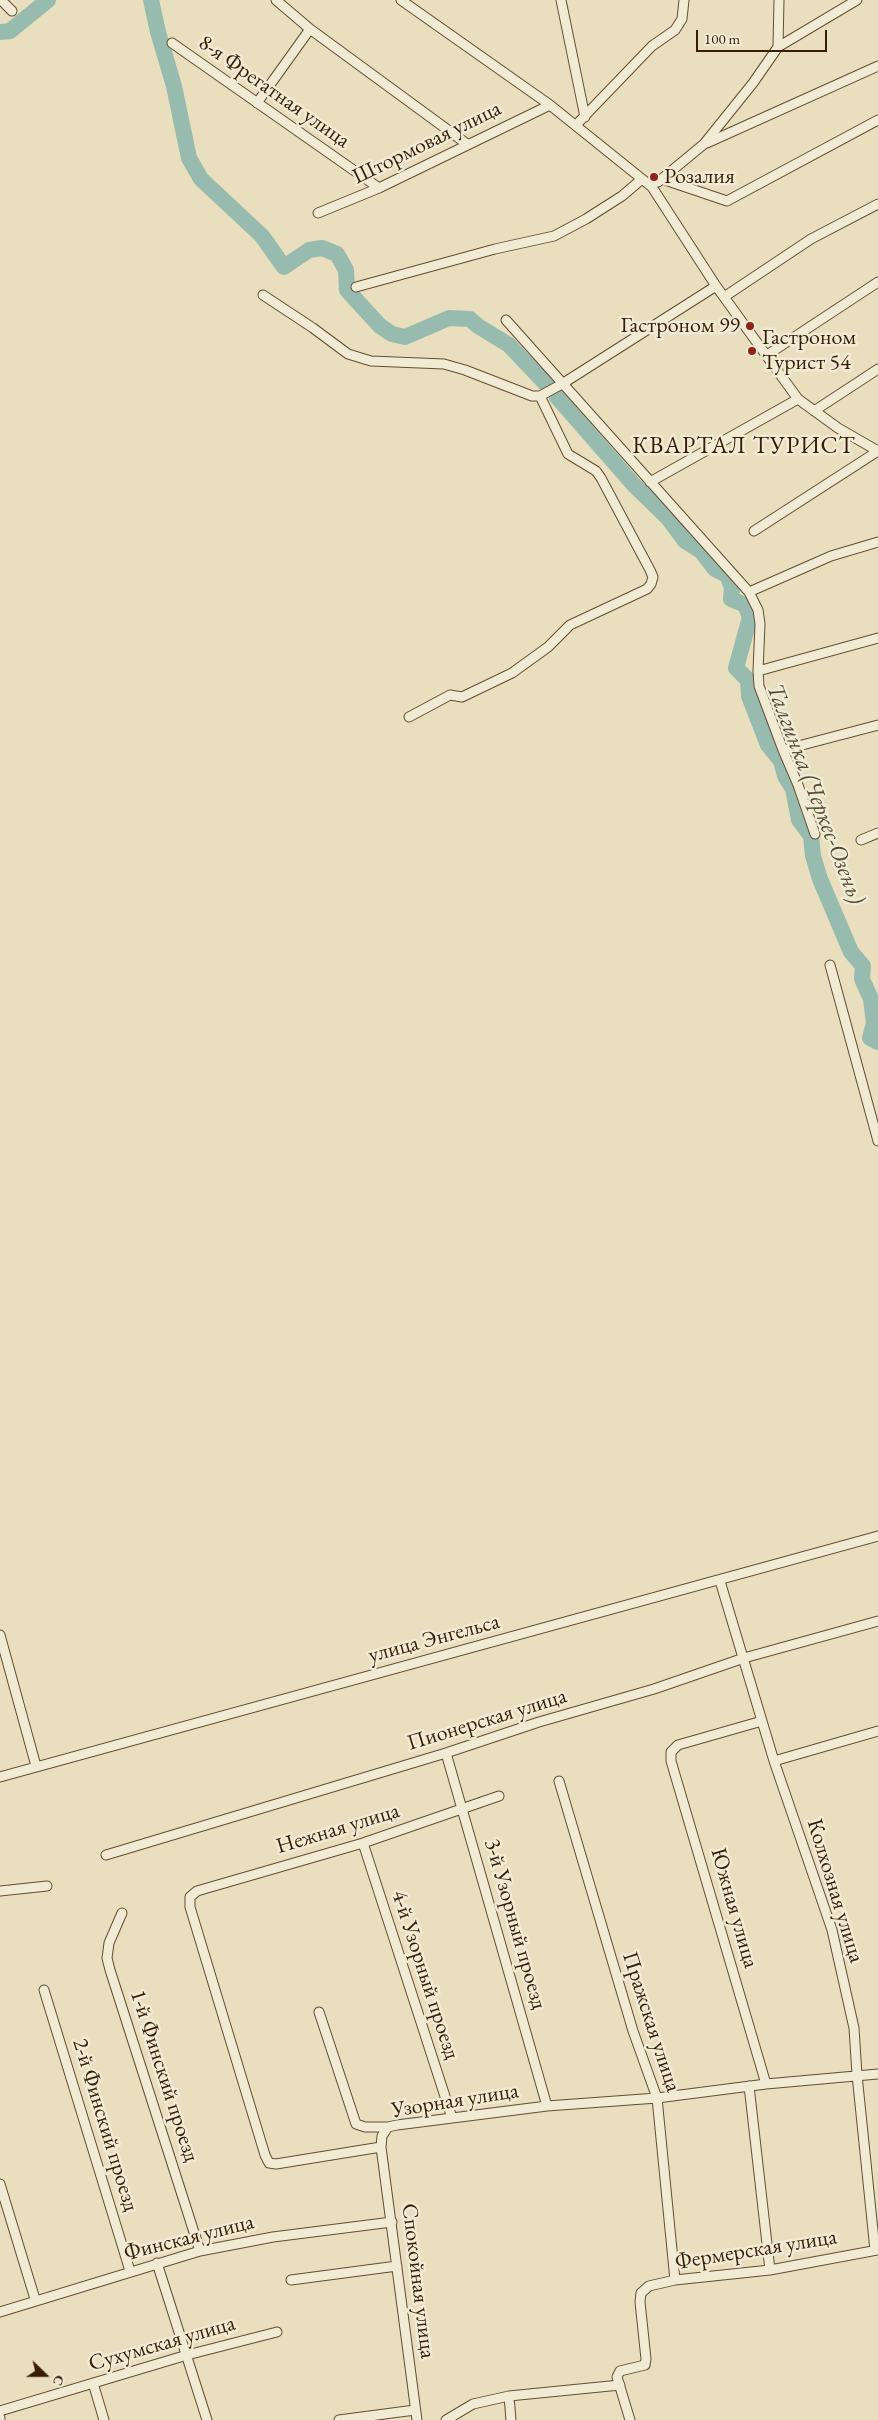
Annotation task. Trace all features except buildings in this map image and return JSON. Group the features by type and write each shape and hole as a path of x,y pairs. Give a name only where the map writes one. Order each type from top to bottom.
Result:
{"street":[{"path":"1,0 12,11"},
{"path":"276,0 310,29 467,144"},
{"path":"401,0 550,105 652,187 716,286 768,355 798,399 838,428 878,451 754,531"},
{"path":"561,0 585,117"},
{"path":"576,125 652,46 674,30 682,19 684,0"},
{"path":"778,47 779,0"},
{"path":"652,187 704,144 753,83 778,47 857,0"},
{"path":"257,103 310,29"},
{"name":"8-я Фрегатная улица","path":"172,43 379,188"},
{"path":"704,144 878,66"},
{"name":"Штормовая улица","path":"318,213 379,188 550,105"},
{"path":"662,179 728,201 878,120"},
{"path":"356,287 495,249 554,236 586,219 622,196 642,179"},
{"path":"724,297 810,239 878,204"},
{"path":"768,355 878,282"},
{"path":"263,295 348,354 371,361 444,364 465,370 523,394 540,396 716,286"},
{"path":"506,320 749,592 758,610 760,624 758,671 760,686 815,834"},
{"path":"814,411 878,370"},
{"path":"409,717 450,695 462,697 512,673 548,647 570,625 647,589 652,584 653,577 650,570 601,478 596,471 568,454 540,396"},
{"path":"650,482 798,399"},
{"path":"749,592 830,556 878,542"},
{"path":"758,671 878,638"},
{"path":"783,750 878,725"},
{"path":"861,840 878,833"},
{"path":"830,965 878,1141"},
{"name":"улица Энгельса","path":"0,1777 720,1581 878,1536"},
{"name":"Колхозная улица","path":"720,1581 774,1761 832,1930 854,2028 857,2075 877,2250"},
{"name":"Пионерская улица","path":"106,1855 446,1753 539,1722 654,1689 744,1658 878,1621"},
{"path":"0,1635 36,1766"},
{"name":"Южная улица","path":"762,1722 678,1745 671,1752 671,1761 766,2084"},
{"path":"774,1761 878,1731"},
{"name":"3-й Узорный проезд","path":"446,1753 547,2106"},
{"name":"Пражская улица","path":"559,1781 633,2031 657,2098 675,2280"},
{"name":"Нежная улица","path":"190,1897 197,1891 363,1843 499,1796"},
{"name":"4-й Узорный проезд","path":"363,1843 452,2118"},
{"path":"0,1891 47,1886"},
{"name":"Узорная улица","path":"190,1897 190,1907 269,2163 276,2164 381,2147 382,2136 388,2127 547,2106 657,2098 766,2084 878,2074"},
{"name":"1-й Финский проезд","path":"122,1913 109,1943 107,1958 200,2251"},
{"name":"2-й Финский проезд","path":"44,1990 130,2271"},
{"path":"319,2012 356,2124 365,2127 388,2127"},
{"path":"749,2086 770,2270"},
{"name":"Спокойная улица","path":"381,2147 417,2420"},
{"path":"0,2184 35,2299"},
{"name":"Финская улица","path":"0,2312 35,2299 200,2251 273,2237 392,2222"},
{"name":"Фермерская улица","path":"620,2385 617,2377 620,2371 645,2365 640,2302 641,2293 649,2286 675,2280 770,2270 877,2250"},
{"path":"158,2263 207,2420"},
{"path":"291,2280 397,2266"},
{"name":"Сухумская улица","path":"0,2411 187,2355 278,2332"},
{"path":"93,2383 104,2420"},
{"path":"446,2420 473,2404 509,2396 620,2385 630,2420"},
{"path":"509,2396 511,2420"},
{"path":"339,2420 415,2410"}],"waterway":[{"name":"Талгинка (Черкес-Озень)","path":"0,32 10,31 48,0"},
{"name":"Талгинка (Черкес-Озень)","path":"151,0 158,32 174,86 189,158 201,179 262,236 284,267 309,250 322,248 337,254 346,270 347,290 380,326 392,334 405,337 449,318 470,319 509,345 546,384"},
{"name":"Талгинка (Черкес-Озень)","path":"557,397 634,485 668,518 685,541 701,551 715,569 727,575 732,588 731,599 745,605 750,617 736,668 748,680 749,696 768,745 781,761 785,776 793,789 799,820 811,836 813,856 820,879 851,952 863,966 862,979 871,999 874,1023 870,1038 878,1042"}],"place":[{"name":"Розалия","path":"654,177"},
{"name":"Гастроном 99","path":"750,326"},
{"name":"Гастроном Турист 54","path":"752,351"}],"district":[{"name":"КВАРТАЛ ТУРИСТ","path":"744,446"}]}
